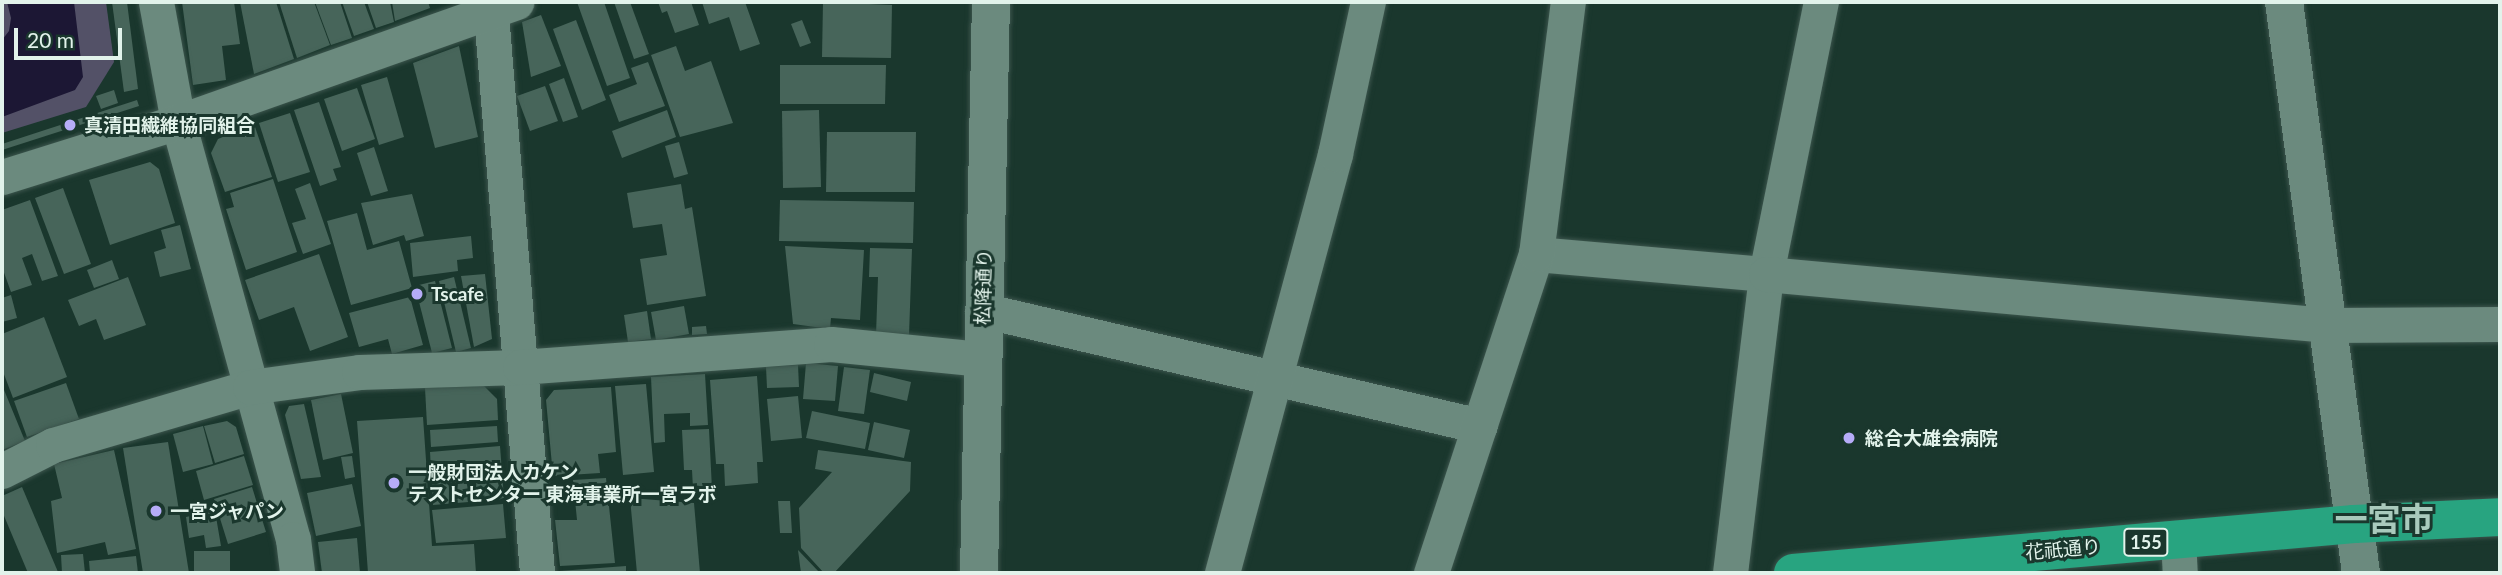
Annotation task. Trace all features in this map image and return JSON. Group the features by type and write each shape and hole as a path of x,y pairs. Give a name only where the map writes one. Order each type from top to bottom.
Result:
{"highway":[{"name":"花祇通り","path":"1793,573 2179,556 2354,524 2500,517"}],"street":[{"path":"156,2 178,122 292,539 297,573"},
{"name":"松降通り","path":"979,573 980,359 991,2"},
{"path":"1222,573 1335,153 1368,2"},
{"path":"1431,573 1536,254 1568,2"},
{"path":"1730,573 1766,275 1821,2"},
{"path":"2284,2 2361,573"},
{"path":"2,177 178,122 499,4 520,367 537,573"},
{"path":"1536,254 2326,325 2500,324"},
{"path":"982,310 1480,426"},
{"path":"2,471 53,445 250,387 359,372 520,367 831,344 980,359"}],"shaded area":[{"path":"2,2 106,2 114,62 86,107 2,133"},
{"path":"7,2 74,2 83,77 75,90 2,117 2,40 9,31 11,18"}],"building":[{"path":"112,2 127,2 138,89 124,92"},
{"path":"182,2 234,2 240,44 222,46 226,80 193,85"},
{"path":"240,2 276,2 294,59 254,74"},
{"path":"279,2 314,2 330,45 297,58"},
{"path":"315,2 340,2 352,38 331,45"},
{"path":"342,2 364,2 374,29 354,36"},
{"path":"367,2 390,2 394,22 376,28"},
{"path":"392,2 428,2 430,8 395,21"},
{"path":"577,2 604,2 630,78 607,86"},
{"path":"614,2 630,2 649,54 634,59"},
{"path":"658,2 691,2 699,25 675,33 667,11 662,13"},
{"path":"702,2 745,2 760,44 740,51 729,17 709,24"},
{"path":"823,2 892,5 891,58 822,57"},
{"path":"541,15 561,66 531,77 522,22"},
{"path":"576,20 606,100 582,110 553,29"},
{"path":"802,20 811,43 800,47 791,24"},
{"path":"459,46 478,137 435,148 413,63"},
{"path":"676,46 685,71 711,61 733,123 680,137 651,55"},
{"path":"648,62 665,106 619,122 609,95 637,84 631,68"},
{"path":"780,65 886,65 885,104 780,104"},
{"path":"387,77 404,137 379,145 361,85"},
{"path":"564,78 578,117 563,122 549,84"},
{"path":"545,86 558,121 530,131 517,96"},
{"path":"357,88 375,139 342,151 324,99"},
{"path":"114,90 118,103 101,109 96,96"},
{"name":"真清田繊維協同組合","path":"137,100 139,106 2,150 2,144"},
{"path":"319,102 341,167 333,169 337,180 320,186 294,110"},
{"path":"667,110 676,137 622,158 612,131"},
{"path":"819,110 821,187 783,188 782,111"},
{"path":"290,113 310,172 278,182 259,123"},
{"path":"254,124 272,177 225,192 211,153 218,139"},
{"path":"827,132 916,132 915,192 826,192"},
{"path":"679,142 688,174 674,178 665,146"},
{"path":"374,147 388,191 371,196 357,153"},
{"path":"150,162 159,169 175,223 110,245 89,180"},
{"path":"273,179 297,252 246,270 226,209 234,207 230,193"},
{"path":"310,183 331,244 303,254 292,223 306,219 295,189"},
{"path":"681,184 685,209 692,207 706,296 647,305 640,259 667,255 662,224 633,228 627,193"},
{"path":"63,188 91,264 64,274 35,198"},
{"path":"412,194 424,236 406,241 404,235 373,245 361,203"},
{"path":"30,200 58,276 42,281 32,254 22,258 32,285 11,292 2,267 2,210"},
{"path":"780,200 914,202 913,243 779,241"},
{"path":"357,213 367,250 399,241 412,288 351,305 327,221"},
{"path":"180,225 191,269 160,277 154,252 166,248 161,230"},
{"path":"471,236 473,258 457,260 458,271 413,277 410,243"},
{"path":"785,246 864,250 860,320 831,318 830,329 793,324"},
{"path":"870,248 912,249 909,336 876,335 878,277 869,277"},
{"path":"319,254 348,337 310,351 294,307 259,320 245,280"},
{"path":"112,260 119,279 94,288 87,270"},
{"path":"485,274 492,339 474,347 461,276"},
{"path":"128,277 146,325 104,340 96,319 79,326 68,300"},
{"path":"454,277 471,348 456,352 439,281"},
{"path":"435,281 452,348 432,353 415,286"},
{"path":"11,295 17,318 2,322 2,298"},
{"path":"410,297 423,345 392,354 388,339 359,347 349,313"},
{"path":"684,306 689,334 656,340 651,312"},
{"path":"647,311 651,339 628,342 624,315"},
{"path":"44,317 67,377 13,398 2,369 2,334"},
{"path":"706,326 707,334 692,335 692,327"},
{"path":"806,363 838,366 835,401 803,399"},
{"path":"798,365 799,387 767,388 766,367"},
{"path":"844,367 870,370 864,414 838,411"},
{"path":"874,373 911,382 907,401 870,392"},
{"path":"705,374 708,425 690,426 690,413 664,414 665,442 654,443 651,377"},
{"path":"757,376 763,462 757,462 758,483 725,486 724,464 716,464 710,380"},
{"path":"66,383 79,419 27,437 14,401"},
{"path":"646,384 654,472 623,475 615,386"},
{"path":"2,385 25,441 2,450"},
{"path":"484,386 497,399 498,420 427,425 425,388"},
{"path":"611,387 616,452 598,454 600,473 553,476 546,400 554,390"},
{"path":"341,394 353,453 323,460 311,400"},
{"path":"798,396 802,438 771,441 767,399"},
{"path":"304,404 321,477 301,479 285,415 289,406"},
{"path":"812,411 870,423 865,449 806,438"},
{"name":"一般財団法人カケン テストセンター 東海事業所一宮ラボ","path":"423,417 432,546 474,544 476,573 368,573 357,421"},
{"path":"227,421 236,427 244,454 215,463 204,426"},
{"path":"874,422 910,430 904,458 868,450"},
{"path":"203,426 213,464 183,472 173,434"},
{"path":"497,426 498,442 431,447 430,430"},
{"path":"709,429 712,489 693,489 692,470 684,470 682,430"},
{"name":"一宮ジャパン","path":"168,442 189,573 143,573 123,448"},
{"path":"500,446 504,499 433,505 430,452"},
{"path":"114,450 136,549 108,555 105,542 57,553 51,501 62,498 54,464"},
{"path":"818,450 911,462 910,491 834,573 824,573 801,548 799,508 832,472 815,469"},
{"path":"244,456 253,485 204,500 196,471"},
{"path":"352,456 355,477 345,479 341,457"},
{"path":"606,478 615,563 560,566 555,520 577,520 573,480"},
{"path":"352,484 361,526 316,536 307,493"},
{"path":"22,487 58,572 28,573 2,511 2,496"},
{"path":"252,487 266,532 228,544 214,499"},
{"path":"630,498 694,503 700,573 637,573"},
{"path":"778,501 790,501 792,533 780,533"},
{"path":"503,504 506,538 436,543 432,510"},
{"path":"215,511 221,546 206,548 204,535 189,538 186,517"},
{"path":"357,538 360,573 322,573 318,542"},
{"path":"798,550 820,573 801,573"},
{"path":"194,551 230,551 230,573 194,573"},
{"path":"83,554 85,573 62,573 61,555"},
{"path":"136,556 138,573 90,573 89,561"},
{"path":"626,566 626,573 559,573 559,571"}],"place":[{"name":"真清田繊維協同組合","path":"70,125"},
{"name":"Tscafe","path":"417,294"},
{"name":"総合大雄会病院","path":"1849,438"},
{"name":"一般財団法人カケン テストセンター 東海事業所一宮ラボ","path":"394,483"},
{"name":"一宮ジャパン","path":"156,511"}],"district":[{"name":"一宮市","path":"2384,519"}]}
